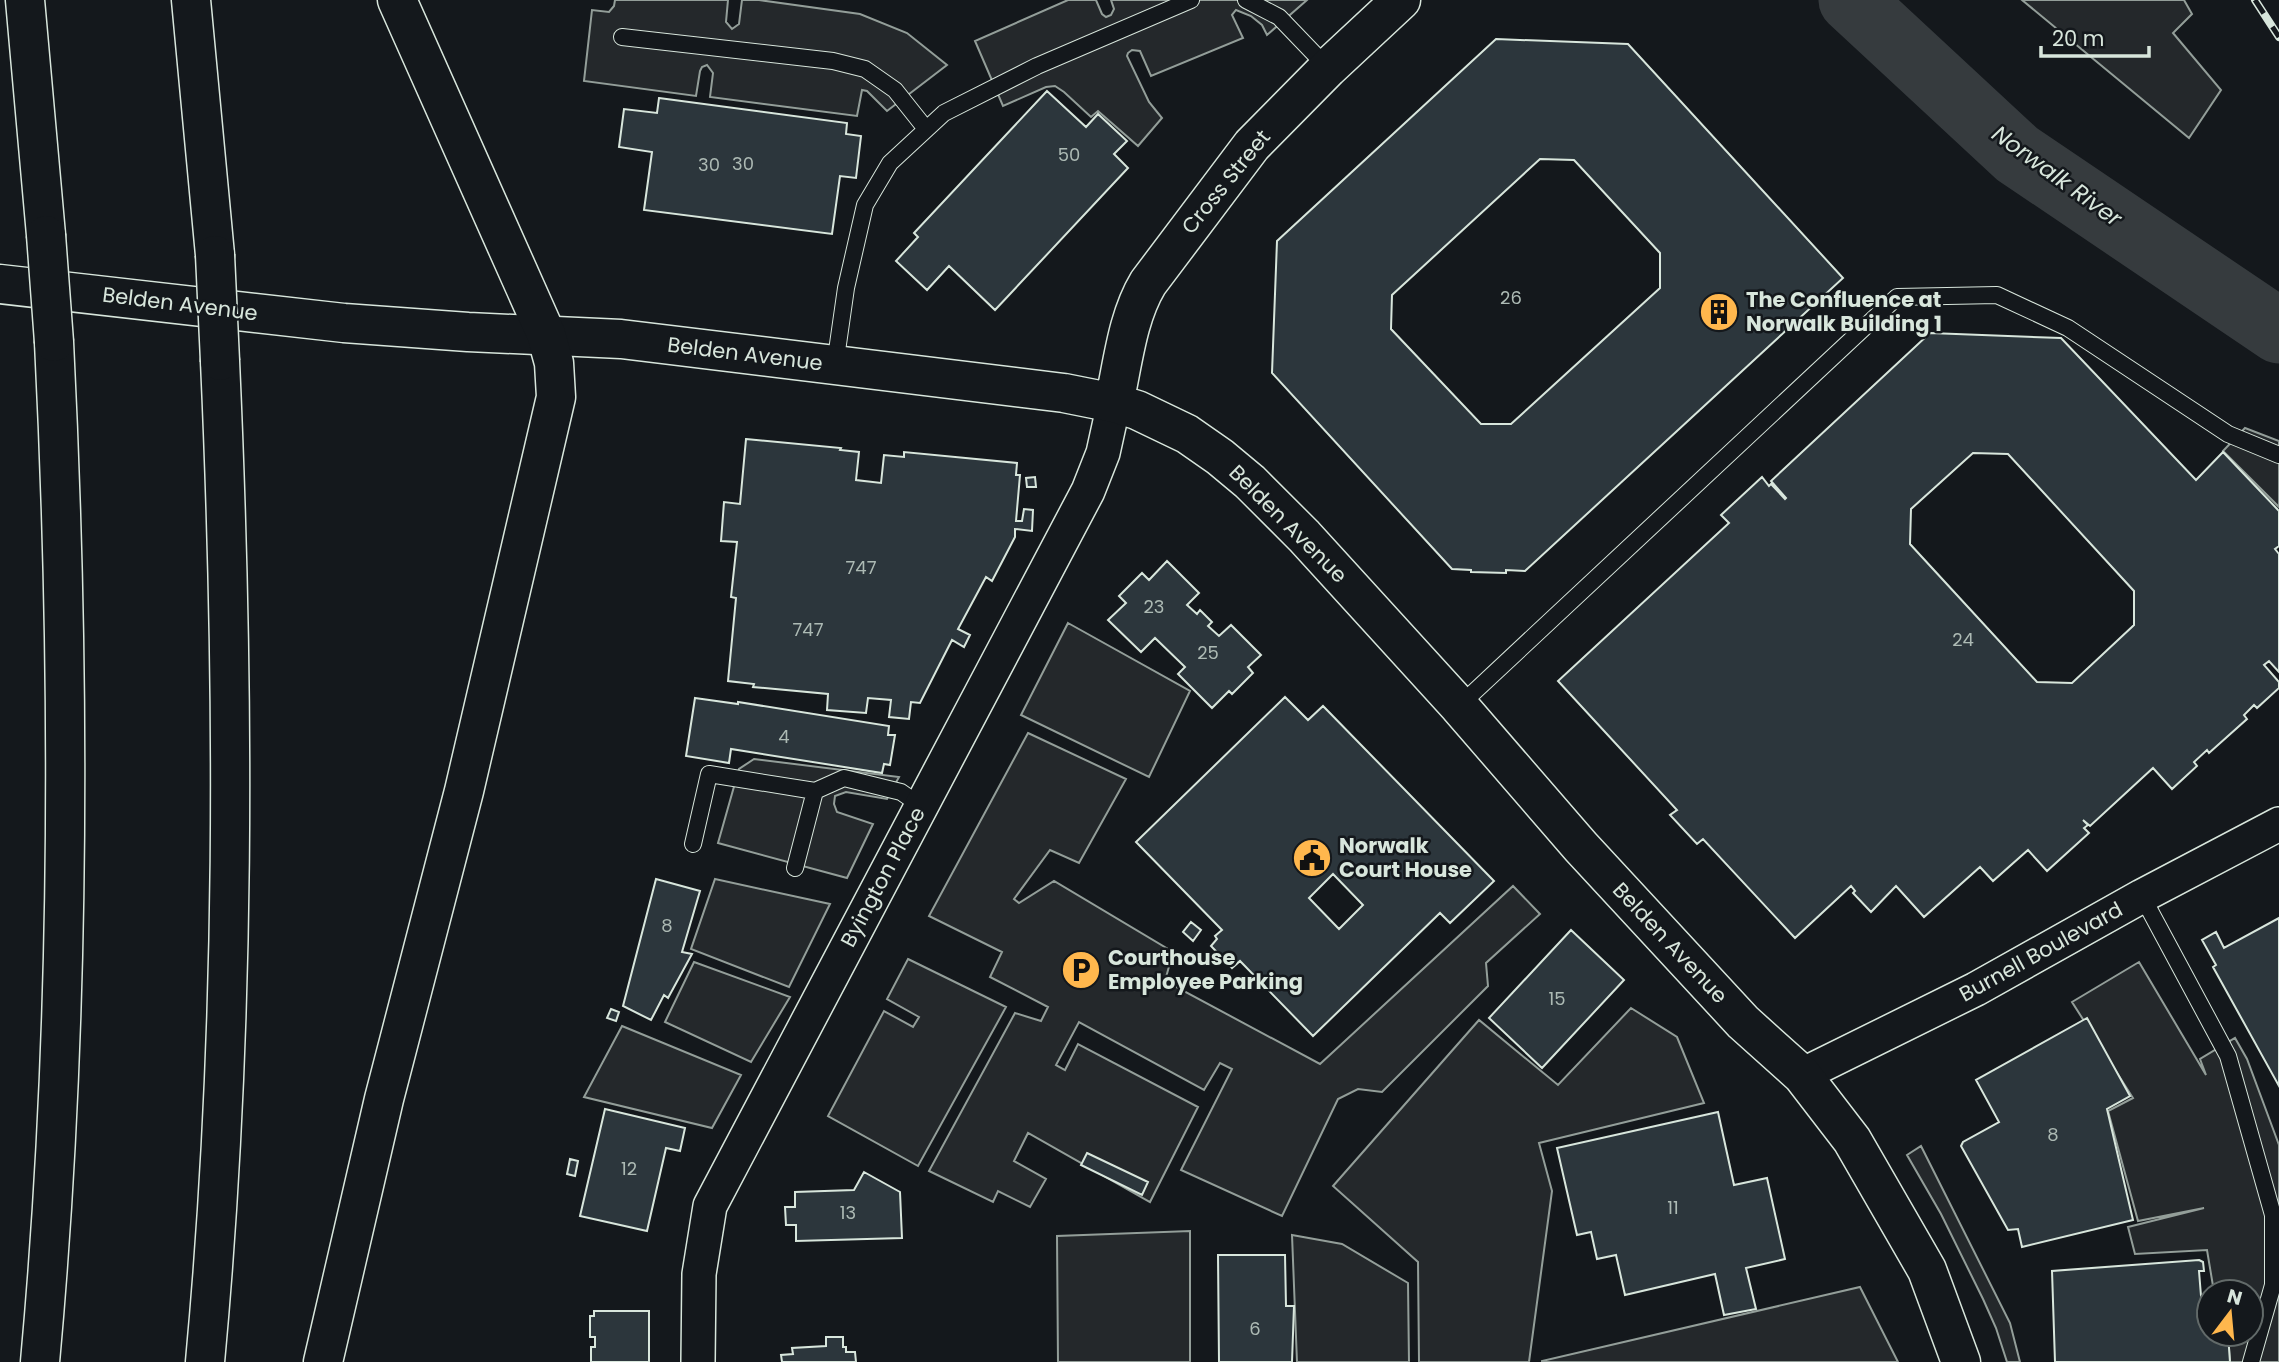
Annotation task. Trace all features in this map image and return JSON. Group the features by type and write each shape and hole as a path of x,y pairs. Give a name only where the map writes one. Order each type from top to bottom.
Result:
{"main road":[{"path":"25,0 54,342 62,544 65,799 64,932 52,1196 40,1362"},
{"path":"191,0 215,255 229,671 229,949 216,1216 205,1362"},
{"path":"323,1362 384,1099 464,791 553,417 557,379 546,334 397,0"},
{"name":"Cross Street","path":"1114,403 1131,322 1140,295 1148,283 1252,145 1387,5"},
{"name":"Belden Avenue","path":"0,284 344,323 621,339 1063,393 1114,403 1150,415 1187,434 1250,482 1304,536 1459,706 1546,809 1744,1022 1802,1075 1852,1140 1927,1270 1961,1362"}],"street":[{"name":"Byington Place","path":"698,1362 699,1274 710,1206 1088,491 1103,453 1114,403"},
{"name":"Burnell Boulevard","path":"1802,1075 1976,989 2142,896 2279,824"}],"lane":[{"path":"835,365 846,288 865,205 890,163 944,113 1037,66 1191,0"},
{"path":"1247,0 1279,17 1328,68"},
{"path":"622,37 833,61 865,69 895,90 926,129"},
{"path":"1459,706 1897,297 1997,295 2068,328 2228,434 2279,455"},
{"path":"693,844 709,774 815,792 844,778 901,792 921,806"},
{"path":"794,868 815,792"},
{"path":"2142,896 2228,1056 2273,1215 2273,1285 2250,1362"}],"shaded area":[{"path":"615,0 728,0 726,22 732,29 739,24 742,0 860,14 907,33 947,65 887,111 867,91 862,90 857,116 710,97 713,73 707,65 700,71 696,96 584,81 592,10 609,12"},
{"path":"1068,0 1096,0 1106,17 1111,15 1114,9 1111,0 1307,0 1267,35 1262,25 1251,16 1236,10 1232,15 1243,38 1151,76 1140,51 1132,50 1128,53 1127,56 1149,102 1162,118 1138,146 1098,111 1091,117 1055,86 1046,87 1003,106 975,41"},
{"path":"2022,0 2184,0 2192,14 2173,33 2221,90 2189,138"},
{"path":"2245,428 2279,441 2279,507 2223,451"},
{"path":"1068,623 1190,691 1149,777 1021,715"},
{"name":"Courthouse Employee Parking","path":"1028,733 1126,779 1079,863 1050,850 1014,899 1019,903 1054,881 1173,952 1165,981 1320,1064 1513,886 1540,914 1486,963 1488,986 1382,1092 1358,1089 1338,1099 1282,1216 1181,1170 1232,1069 1220,1063 1204,1090 1079,1022 1056,1065 1065,1070 1078,1044 1198,1107 1150,1202 1028,1133 1014,1161 1046,1179 1030,1207 998,1191 993,1202 929,1171 1015,1013 1041,1021 1048,1007 990,977 1002,952 929,916"},
{"path":"754,759 899,777 887,799 846,792 835,796 837,812 873,824 847,878 718,843 739,769"},
{"path":"715,879 830,904 789,987 691,949"},
{"path":"908,959 1006,1007 918,1166 828,1116 884,1011 913,1027 919,1017 887,999"},
{"path":"694,962 790,997 751,1062 665,1022"},
{"path":"2139,962 2206,1075 2200,1059 2235,1038 2247,1059 2279,1145 2279,1362 2230,1362 2229,1348 2265,1348 2265,1278 2212,1278 2207,1250 2135,1254 2128,1227 2204,1208 2138,1221 2108,1111 2133,1098 2072,1002"},
{"path":"1631,1008 1677,1037 1704,1103 1539,1143 1552,1191 1529,1362 1419,1362 1418,1262 1333,1186 1479,1020 1558,1085"},
{"path":"622,1026 741,1075 712,1128 584,1097"},
{"path":"1921,1146 2010,1323 2020,1362 2007,1362 1983,1299 1941,1214 1907,1155"},
{"path":"1190,1231 1190,1362 1058,1362 1057,1236"},
{"path":"1292,1235 1342,1244 1408,1283 1409,1362 1297,1362"},
{"path":"1860,1287 1898,1362 1542,1362 1542,1361"}],"building":[{"name":"The Confluence at Norwalk Building 1","path":"1496,39 1628,44 1843,278 1525,571 1471,572 1452,569 1272,373 1277,241","holes":["1540,159 1574,160 1660,253 1660,288 1511,424 1481,424 1391,329 1392,295"]},
{"path":"1047,91 1086,127 1098,114 1127,141 1114,154 1128,168 995,310 949,266 927,290 896,261 918,237 914,233"},
{"path":"659,98 847,123 846,134 861,136 856,178 840,176 832,234 644,210 652,152 619,147 624,109 657,113"},
{"path":"1930,333 2061,338 2196,480 2223,452 2279,511 2279,546 2275,549 2279,554 2279,672 2269,661 2264,665 2279,682 2279,688 2257,708 2254,705 2244,715 2247,719 2209,753 2207,750 2194,762 2197,766 2172,789 2153,768 2090,826 2083,820 2088,825 2084,828 2089,833 2047,871 2028,850 1993,881 1980,867 1924,917 1896,886 1871,912 1853,893 1855,891 1851,886 1795,938 1703,839 1697,844 1670,815 1677,810 1558,681 1729,523 1721,515 1762,477 1785,499 1771,481","holes":["1973,453 2008,454 2134,591 2134,625 2072,683 2037,682 1910,544 1911,509"]},
{"path":"746,439 859,452 856,480 881,483 884,455 904,457 904,452 1017,463 1016,475 1020,475 1016,521 1022,521 1024,509 1033,510 1032,531 1015,529 1015,537 992,581 986,577 958,629 970,635 964,647 952,640 920,703 911,702 909,719 889,717 891,700 868,698 866,713 827,710 828,694 753,687 754,684 728,681 736,598 731,597 737,542 721,541 724,502 740,504"},
{"path":"1035,477 1036,487 1027,487 1026,478"},
{"path":"1167,561 1199,593 1187,605 1197,614 1200,610 1212,622 1208,626 1219,636 1231,625 1261,655 1248,667 1253,673 1232,694 1229,691 1212,708 1178,674 1185,667 1155,638 1141,652 1108,620 1126,603 1119,596 1142,573 1149,580"},
{"name":"Norwalk Court House","path":"1285,697 1308,720 1323,706 1494,881 1450,923 1440,913 1313,1036 1240,961 1232,968 1211,946 1217,939 1215,936 1222,930 1136,842","holes":["1333,874 1363,905 1339,929 1309,898"]},
{"path":"695,698 738,702 889,726 888,735 895,735 890,765 884,764 882,773 731,749 729,763 686,756"},
{"path":"656,879 700,891 682,952 692,954 668,998 664,995 651,1020 623,1006"},
{"path":"2279,918 2279,1086 2213,967 2216,965 2202,940 2216,932 2224,948"},
{"path":"1191,922 1201,930 1193,941 1183,932"},
{"path":"1571,930 1624,980 1542,1068 1489,1018"},
{"path":"611,1009 619,1012 616,1021 607,1018"},
{"path":"2087,1018 2130,1096 2107,1109 2133,1220 2022,1247 2018,1229 2008,1230 1961,1146 1963,1142 1999,1122 1976,1080"},
{"path":"605,1109 685,1128 680,1151 666,1148 647,1231 580,1216"},
{"path":"1718,1112 1734,1185 1767,1178 1785,1259 1746,1268 1756,1309 1724,1315 1715,1274 1625,1295 1616,1255 1597,1259 1591,1232 1577,1235 1557,1148"},
{"path":"1087,1153 1148,1182 1142,1195 1081,1165"},
{"path":"570,1159 578,1161 575,1176 567,1174"},
{"path":"864,1172 900,1192 902,1238 796,1241 796,1225 786,1225 785,1207 795,1207 795,1192 854,1190"},
{"path":"1218,1255 1285,1255 1286,1306 1294,1306 1292,1362 1219,1362"},
{"path":"2199,1260 2203,1262 2204,1271 2199,1271 2200,1278 2195,1278 2195,1348 2229,1348 2230,1362 2055,1362 2052,1271"},
{"path":"594,1311 649,1311 649,1362 591,1362 591,1347 595,1347 595,1337 590,1337 590,1316 594,1316"},
{"path":"826,1337 843,1337 843,1347 846,1347 846,1352 855,1352 856,1362 782,1362 781,1355 793,1354 792,1348 826,1346"}],"waterway":[{"name":"Norwalk River","path":"1851,0 2017,154 2279,331"}],"railway":[{"path":"2255,0 2279,37"}],"place":[{"name":"The Confluence at Norwalk Building 1","path":"1719,312"},
{"name":"Norwalk Court House","path":"1312,858"},
{"name":"Courthouse Employee Parking","path":"1081,970"}]}
